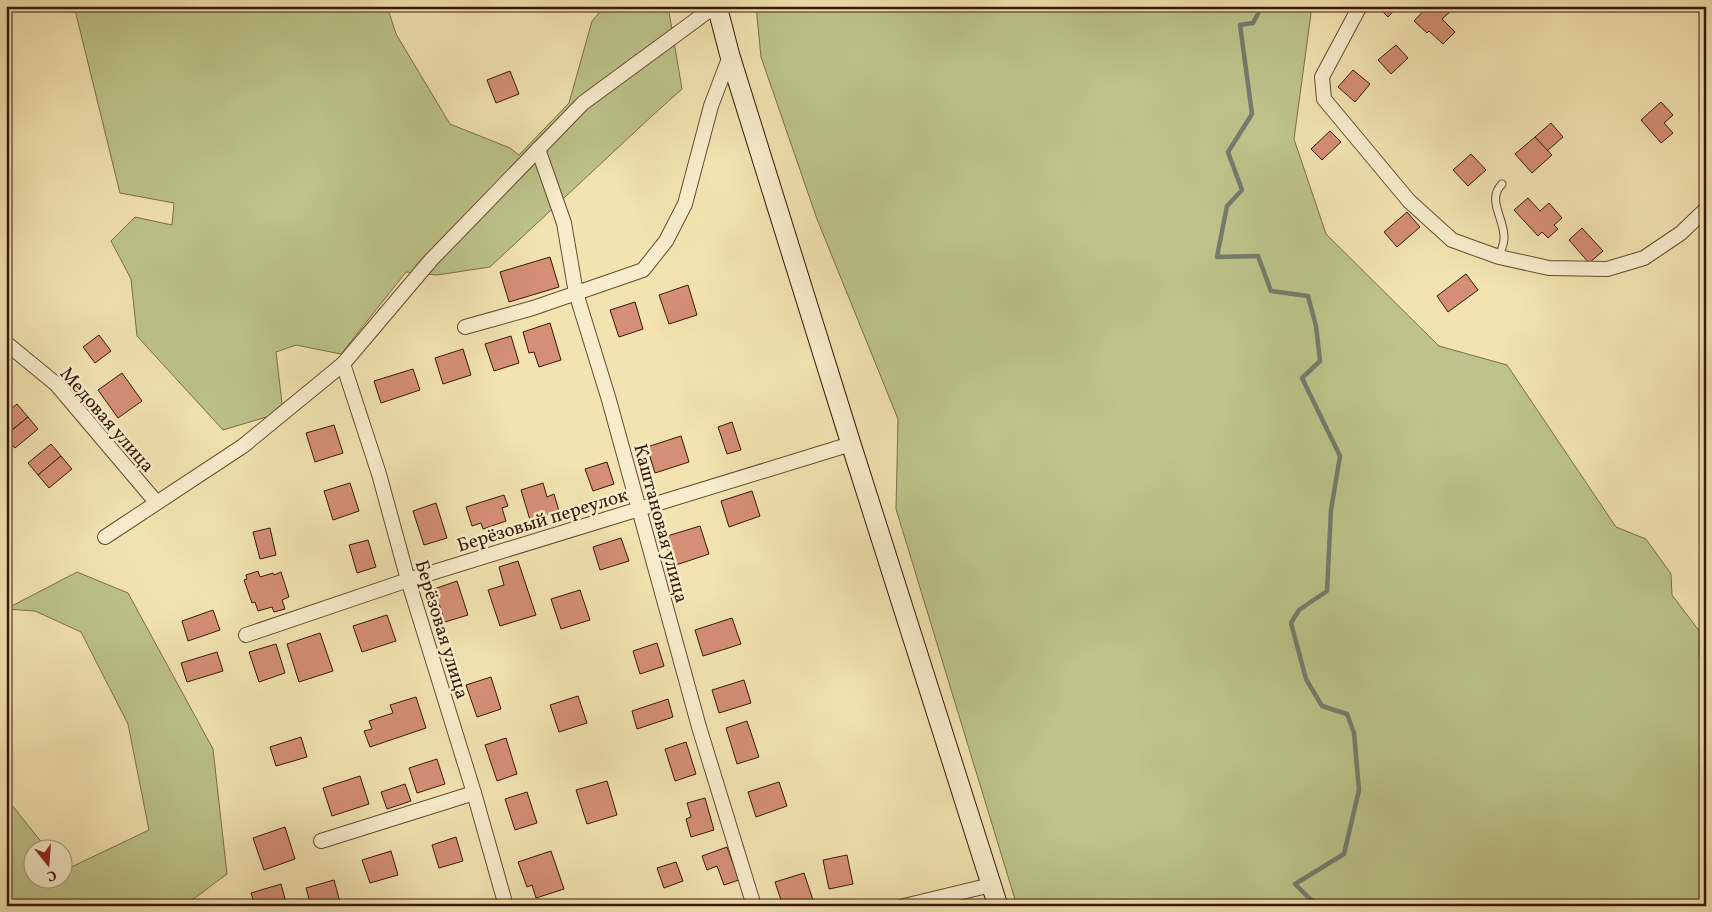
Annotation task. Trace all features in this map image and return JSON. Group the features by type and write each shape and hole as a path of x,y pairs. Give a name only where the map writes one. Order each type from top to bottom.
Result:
{"main road":[{"path":"716,6 851,444 998,906"}],"street":[{"path":"105,537 243,446 342,364 430,260 583,103 716,6"},
{"path":"1360,6 1322,77 1324,100 1409,201 1452,240 1499,258 1549,268 1607,269 1644,258 1681,234 1706,209"},
{"path":"464,327 533,308 643,270 666,242 685,204 712,106 730,56"},
{"name":"Каштановая улица","path":"538,149 564,223 576,293 609,400 699,727 754,906"},
{"name":"Медовая улица","path":"6,343 56,384 156,502"},
{"name":"Берёзовая улица","path":"342,364 379,474 408,580 474,793 506,906"},
{"name":"Берёзовый переулок","path":"246,635 408,580 851,444"},
{"path":"321,841 474,793"},
{"path":"904,906 992,885"}],"lane":[{"path":"1499,258 1504,237 1494,200 1498,188 1502,184"}],"green space":[{"path":"74,6 387,6 396,34 450,124 510,148 519,155 569,103 592,21 605,6 668,6 682,89 490,267 437,275 406,272 341,354 296,345 276,352 283,412 223,430 137,336 131,279 111,241 135,217 172,225 174,203 120,193"},
{"path":"756,6 1312,6 1294,139 1326,234 1439,346 1507,365 1616,527 1646,539 1671,574 1672,595 1700,632 1699,657 1706,660 1706,906 1017,906 896,509 898,419 817,219 761,57"},
{"path":"77,572 128,593 213,749 227,874 184,906 6,906 6,803 11,804 40,840 22,840 22,890 72,890 72,867 149,830 128,724 81,632 35,611 6,609"}],"building":[{"path":"1377,6 1398,6 1388,17"},
{"path":"1428,6 1446,6 1451,11 1442,19 1455,32 1443,44 1414,21"},
{"path":"1396,45 1408,58 1391,74 1378,60"},
{"path":"1353,70 1370,84 1355,102 1338,87"},
{"path":"510,71 519,94 496,103 487,80"},
{"path":"1661,102 1673,115 1664,123 1673,133 1661,143 1641,120"},
{"path":"1551,123 1563,137 1547,151 1535,137"},
{"path":"1330,131 1341,142 1322,160 1311,149"},
{"path":"1535,137 1552,155 1532,173 1515,154"},
{"path":"1471,154 1486,170 1468,186 1453,170"},
{"path":"1528,198 1540,211 1549,203 1562,218 1554,225 1558,229 1548,238 1542,232 1538,236 1514,210"},
{"path":"1407,212 1420,227 1397,247 1384,232"},
{"path":"1582,228 1603,251 1589,263 1569,240"},
{"path":"550,257 559,287 509,302 500,272"},
{"path":"1466,274 1478,290 1448,312 1437,296"},
{"path":"688,285 697,315 669,324 659,295"},
{"path":"635,302 643,329 619,337 610,310"},
{"path":"550,323 561,360 539,367 534,352 529,353 523,332"},
{"path":"99,335 111,351 95,363 83,347"},
{"path":"511,336 519,363 494,371 485,344"},
{"path":"463,349 471,375 443,384 435,358"},
{"path":"413,369 420,390 381,403 374,381"},
{"path":"122,373 142,401 118,418 98,390"},
{"path":"17,404 28,417 6,435 6,413"},
{"path":"28,417 38,429 15,448 6,438 6,435"},
{"path":"732,422 741,450 727,454 718,427"},
{"path":"334,425 343,453 315,462 306,433"},
{"path":"681,436 689,462 655,473 647,447"},
{"path":"51,444 61,456 38,475 28,463"},
{"path":"61,456 72,469 49,488 38,475"},
{"path":"607,462 614,484 593,491 585,469"},
{"path":"350,483 359,511 333,520 324,491"},
{"path":"543,483 547,497 554,494 559,511 530,520 521,490"},
{"path":"752,491 760,516 729,527 721,501"},
{"path":"504,495 508,506 502,508 506,521 483,529 481,523 472,526 466,507"},
{"path":"436,503 447,538 424,545 413,511"},
{"path":"700,526 709,554 673,566 664,537"},
{"path":"270,528 276,555 260,559 253,532"},
{"path":"621,538 629,561 600,570 593,547"},
{"path":"368,540 376,567 357,573 349,545"},
{"path":"518,561 536,615 500,626 488,590 504,585 499,567"},
{"path":"258,571 260,577 281,572 289,597 282,600 285,609 274,612 272,607 258,611 255,602 252,603 244,580 247,579 246,575"},
{"path":"457,581 468,615 445,622 434,589"},
{"path":"580,590 590,620 561,629 551,599"},
{"path":"213,610 220,630 188,641 182,621"},
{"path":"387,615 396,641 362,652 353,626"},
{"path":"732,618 741,644 703,656 695,630"},
{"path":"320,633 333,671 299,682 287,644"},
{"path":"657,643 664,666 640,674 633,651"},
{"path":"276,644 285,673 259,682 249,652"},
{"path":"217,652 223,671 187,682 181,663"},
{"path":"491,677 501,709 477,717 466,685"},
{"path":"744,680 751,703 719,713 712,690"},
{"path":"578,696 587,723 559,732 550,705"},
{"path":"416,697 426,728 370,747 364,731 372,729 369,721 393,713 390,705"},
{"path":"668,699 673,717 637,729 632,711"},
{"path":"747,721 759,757 737,764 726,728"},
{"path":"301,737 307,757 276,766 270,747"},
{"path":"506,738 517,774 497,781 485,745"},
{"path":"686,742 696,774 675,781 665,749"},
{"path":"437,759 445,784 417,793 409,768"},
{"path":"360,776 369,804 332,816 323,788"},
{"path":"607,781 617,815 587,824 576,790"},
{"path":"779,782 787,806 756,817 748,792"},
{"path":"405,784 411,801 387,809 381,792"},
{"path":"527,792 537,823 515,830 505,799"},
{"path":"705,798 714,830 691,837 686,819 691,817 687,803"},
{"path":"285,827 295,859 264,870 253,838"},
{"path":"456,837 463,861 439,868 432,845"},
{"path":"727,847 739,880 724,885 717,866 707,870 702,856"},
{"path":"391,851 398,875 370,883 362,860"},
{"path":"551,851 564,889 536,898 532,885 527,887 518,862"},
{"path":"847,855 853,884 829,889 823,860"},
{"path":"676,862 683,881 664,888 657,868"},
{"path":"804,873 815,906 783,906 775,882"},
{"path":"334,880 340,902 326,906 311,906 306,888"},
{"path":"281,884 287,906 255,906 251,893"}],"waterway":[{"path":"1262,6 1253,23 1240,25 1252,114 1228,152 1242,190 1227,206 1217,257 1258,256 1271,291 1308,296 1316,326 1320,361 1302,378 1340,456 1331,510 1327,591 1299,610 1291,623 1306,679 1322,706 1347,714 1354,733 1359,790 1344,854 1295,884 1310,899 1321,906"}]}
